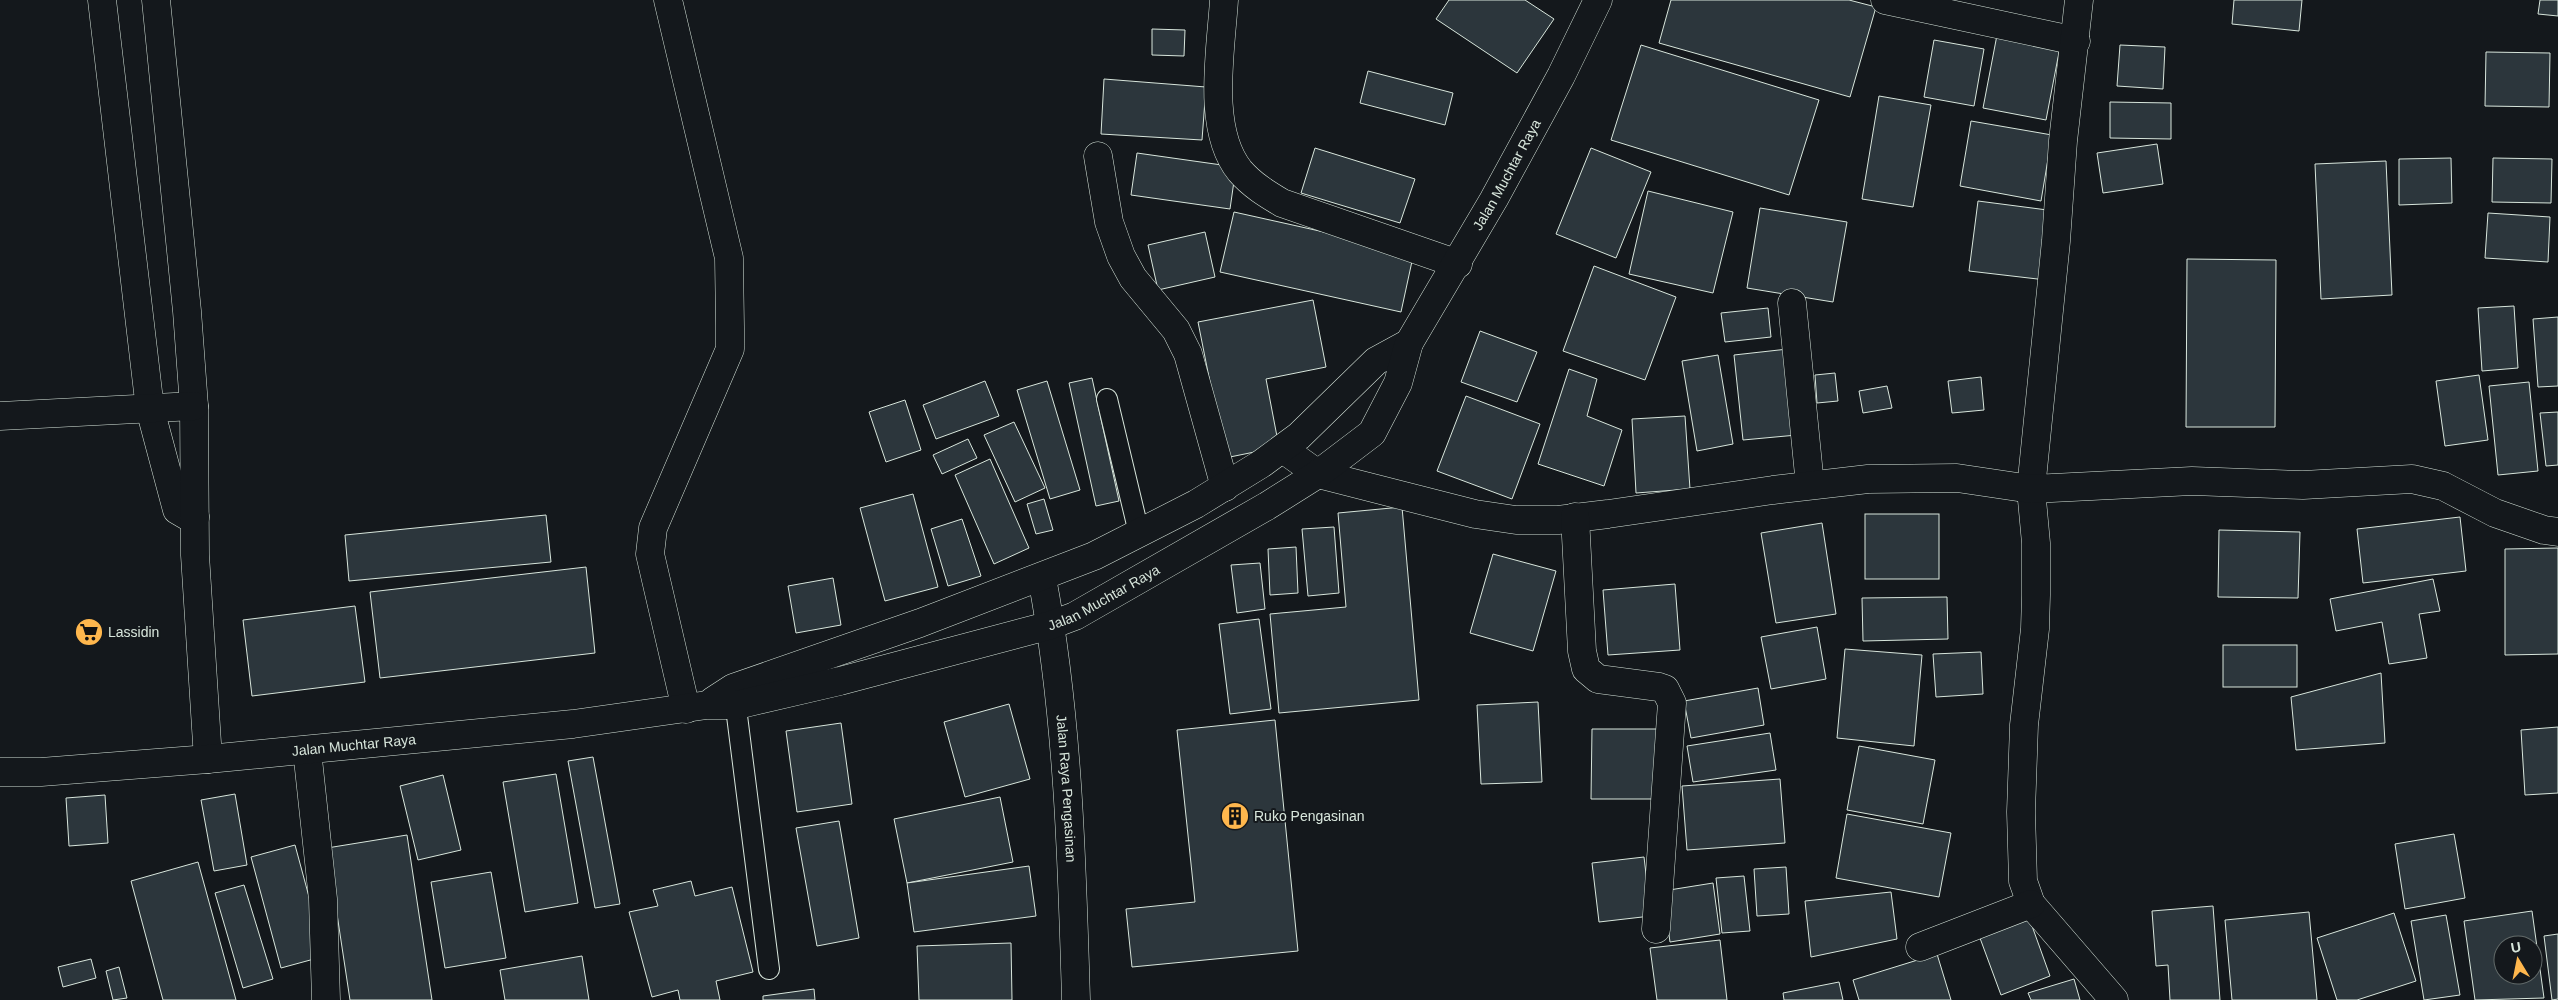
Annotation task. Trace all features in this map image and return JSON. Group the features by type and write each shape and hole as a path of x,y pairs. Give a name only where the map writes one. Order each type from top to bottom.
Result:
{"main road":[{"path":"102,0 150,409 178,510 189,517 195,517"},
{"path":"156,0 187,311 194,406 196,574 208,759"},
{"path":"668,0 729,258 730,349 653,528 650,554 696,707"},
{"path":"1224,0 1217,101 1229,153 1240,170 1258,188 1282,203 1458,264"},
{"name":"Jalan Muchtar Raya","path":"735,696 840,682 1051,625 1075,616 1208,542 1318,474 1372,433 1398,383 1409,343 1458,264 1561,76 1598,0"},
{"path":"1886,0 2076,42"},
{"path":"2079,0 2076,42 2063,141 2056,241 2031,489 2036,543 2036,595 2021,764 2022,881 2031,904 2114,1000"},
{"path":"1098,156 1109,222 1121,256 1133,278 1165,314 1176,330 1188,354 1225,487"},
{"path":"1792,303 1810,485"},
{"name":"Jalan Muchtar Raya","path":"0,772 41,772 208,759 573,724 696,707 735,696 1042,578 1094,556 1140,533 1225,487 1283,449 1322,415 1376,361 1409,343"},
{"path":"0,416 194,406"},
{"path":"1283,449 1318,474 1475,514 1516,520 1575,517 1674,506 1810,485 1868,479 1957,478 2031,489 2192,481 2303,485 2412,479 2443,486 2495,513 2544,530 2558,532"},
{"path":"1575,517 1582,651 1586,669 1598,679 1665,689 1672,703 1656,930"},
{"name":"Jalan Raya Pengasinan","path":"1042,578 1051,625 1062,722 1076,1000"},
{"path":"307,750 322,891 326,1000"},
{"path":"1920,947 2031,904"}],"lane":[{"path":"1107,399 1140,533"},
{"path":"735,696 769,969"}],"building":[{"path":"1449,0 1525,0 1554,19 1517,73 1436,19"},
{"path":"1671,0 1849,0 1876,7 1850,97 1659,43"},
{"path":"2234,0 2302,0 2299,31 2232,24"},
{"path":"2540,0 2558,0 2558,16 2538,14"},
{"path":"1152,29 1185,30 1184,56 1152,55"},
{"path":"1997,35 2060,47 2046,120 1983,108"},
{"path":"1934,40 1984,49 1974,106 1924,97"},
{"path":"1641,45 1819,100 1789,195 1611,140"},
{"path":"2120,45 2165,47 2163,89 2117,86"},
{"path":"2486,52 2550,53 2549,107 2485,106"},
{"path":"1368,71 1453,93 1445,125 1360,103"},
{"path":"1104,79 1206,87 1202,140 1101,134"},
{"path":"1879,96 1931,105 1913,207 1862,199"},
{"path":"2110,102 2171,103 2171,139 2110,138"},
{"path":"1971,121 2052,135 2041,201 1960,186"},
{"path":"2157,144 2163,184 2103,193 2097,153"},
{"path":"1315,148 1415,179 1400,223 1301,193"},
{"path":"1591,148 1651,172 1616,258 1556,234"},
{"path":"1137,153 1236,167 1230,209 1131,195"},
{"path":"2451,158 2452,203 2399,205 2399,159"},
{"path":"2493,158 2552,159 2551,203 2492,202"},
{"path":"2386,161 2392,295 2321,299 2315,164"},
{"path":"1648,191 1733,212 1713,293 1629,274"},
{"path":"1978,201 2055,211 2046,280 1969,271"},
{"path":"1760,208 1847,222 1833,302 1747,288"},
{"path":"1234,212 1414,252 1401,312 1220,272"},
{"path":"2488,213 2550,217 2548,262 2485,258"},
{"path":"1205,232 1215,277 1158,290 1148,245"},
{"path":"2187,259 2276,260 2275,427 2186,427"},
{"path":"1594,266 1676,297 1645,380 1563,351"},
{"path":"1313,300 1326,367 1266,379 1279,447 1225,458 1198,322"},
{"path":"2514,306 2518,368 2482,371 2478,308"},
{"path":"1768,308 1771,337 1725,342 1721,313"},
{"path":"2558,317 2558,386 2538,387 2533,319"},
{"path":"1480,331 1537,352 1517,402 1461,382"},
{"path":"1788,349 1797,435 1743,440 1734,355"},
{"path":"1718,355 1733,444 1697,451 1682,361"},
{"path":"1569,369 1597,379 1587,416 1622,430 1604,486 1538,464"},
{"path":"1835,373 1838,401 1817,403 1815,375"},
{"path":"2479,375 2488,440 2445,446 2436,381"},
{"path":"1981,377 1984,410 1952,413 1948,381"},
{"path":"1092,378 1119,501 1096,506 1069,383"},
{"path":"985,381 999,416 936,439 923,405"},
{"path":"1047,381 1080,490 1050,499 1017,390"},
{"path":"2529,382 2538,471 2498,475 2489,386"},
{"path":"1887,386 1892,408 1863,413 1859,391"},
{"path":"1466,396 1540,424 1512,499 1437,471"},
{"path":"905,400 921,450 886,462 869,412"},
{"path":"2558,412 2558,465 2546,466 2540,413"},
{"path":"1685,416 1690,489 1636,493 1632,419"},
{"path":"1014,422 1045,488 1015,502 984,435"},
{"path":"968,439 977,458 942,474 933,455"},
{"path":"990,459 1029,548 994,564 955,475"},
{"path":"913,494 938,587 885,601 860,508"},
{"path":"1044,499 1053,530 1036,534 1027,504"},
{"path":"1402,507 1419,700 1279,713 1270,614 1346,607 1338,513"},
{"path":"1865,514 1939,514 1939,579 1865,579"},
{"path":"546,515 551,562 349,581 345,535"},
{"path":"2460,517 2466,571 2363,583 2357,529"},
{"path":"962,519 981,576 948,586 931,529"},
{"path":"1822,523 1836,614 1776,623 1761,533"},
{"path":"1334,527 1339,593 1308,596 1302,529"},
{"path":"2219,530 2300,532 2298,598 2218,597"},
{"path":"1296,547 1298,593 1270,595 1268,549"},
{"path":"2558,548 2558,654 2505,655 2505,549"},
{"path":"1493,554 1556,571 1533,651 1470,633"},
{"path":"1260,563 1265,609 1237,613 1231,565"},
{"path":"586,567 595,653 380,678 370,592"},
{"path":"833,578 841,625 796,633 788,586"},
{"path":"2433,579 2440,611 2419,614 2427,658 2389,664 2382,622 2336,631 2330,599"},
{"path":"1675,584 1680,650 1608,655 1603,590"},
{"path":"1947,597 1948,639 1863,641 1862,598"},
{"path":"355,606 365,682 252,696 243,620"},
{"path":"1259,619 1271,709 1230,714 1219,624"},
{"path":"1817,627 1826,679 1771,689 1761,637"},
{"path":"2223,645 2297,645 2297,687 2223,687"},
{"path":"1845,649 1922,655 1914,746 1837,738"},
{"path":"1981,652 1983,694 1936,697 1933,654"},
{"path":"2381,673 2385,743 2296,750 2291,697"},
{"path":"1758,688 1764,725 1691,738 1684,701"},
{"path":"1538,702 1542,782 1481,784 1477,705"},
{"path":"1009,704 1030,779 965,797 944,722"},
{"name":"Ruko Pengasinan","path":"1275,720 1298,951 1132,967 1126,909 1195,902 1177,730"},
{"path":"841,723 852,804 797,812 786,731"},
{"path":"2558,727 2558,793 2525,795 2521,730"},
{"path":"1592,729 1664,729 1663,799 1591,799"},
{"path":"1770,733 1776,770 1693,782 1687,746"},
{"path":"1859,746 1935,760 1923,824 1847,810"},
{"path":"593,757 620,904 595,908 568,761"},
{"path":"556,774 578,903 525,912 503,782"},
{"path":"443,775 461,850 418,860 400,786"},
{"path":"1780,779 1785,843 1687,850 1682,786"},
{"path":"235,794 247,865 214,871 201,800"},
{"path":"105,795 108,843 69,846 66,798"},
{"path":"1000,797 1013,862 907,883 894,819"},
{"path":"1847,814 1951,833 1939,897 1836,878"},
{"path":"839,821 859,938 817,946 796,828"},
{"path":"2454,834 2465,898 2405,909 2395,844"},
{"path":"407,835 432,1000 350,1000 327,848"},
{"path":"295,845 325,956 281,968 251,857"},
{"path":"1644,857 1651,916 1599,922 1592,863"},
{"path":"198,862 236,1000 163,1000 131,881"},
{"path":"1029,866 1036,916 914,932 907,883"},
{"path":"1786,867 1789,914 1757,916 1754,869"},
{"path":"491,872 506,958 445,968 431,882"},
{"path":"1744,876 1750,931 1722,933 1716,878"},
{"path":"691,881 695,896 732,887 753,972 716,981 720,1000 680,1000 678,990 652,997 629,912 658,906 653,890"},
{"path":"1713,883 1720,934 1670,942 1663,891"},
{"path":"244,885 273,979 243,988 215,893"},
{"path":"1891,892 1897,939 1811,957 1805,901"},
{"path":"2213,906 2220,1000 2170,1000 2168,965 2156,966 2152,911"},
{"path":"2532,911 2535,935 2493,935 2493,985 2542,985 2544,998 2475,1000 2464,921"},
{"path":"2027,912 2050,976 2001,995 1977,930"},
{"path":"2309,912 2317,1000 2232,1000 2225,920"},
{"path":"2394,913 2416,981 2357,1000 2337,1000 2317,938"},
{"path":"2446,915 2460,995 2424,1000 2411,921"},
{"path":"2558,934 2558,999 2552,1000 2544,936"},
{"path":"1720,940 1727,1000 1657,1000 1650,948"},
{"path":"1011,943 1012,1000 919,1000 917,946"},
{"path":"1937,954 1951,1000 1859,1000 1853,980"},
{"path":"582,956 589,1000 505,1000 500,970"},
{"path":"91,959 96,978 63,987 58,967"},
{"path":"119,967 127,998 113,1000 106,971"},
{"path":"2074,979 2080,1000 2031,1000 2028,993"},
{"path":"1839,982 1843,1000 1784,1000 1783,993"},
{"path":"814,989 815,1000 763,1000 763,996"}],"place":[{"name":"Lassidin","path":"89,632"},
{"name":"Ruko Pengasinan","path":"1235,816"}]}
